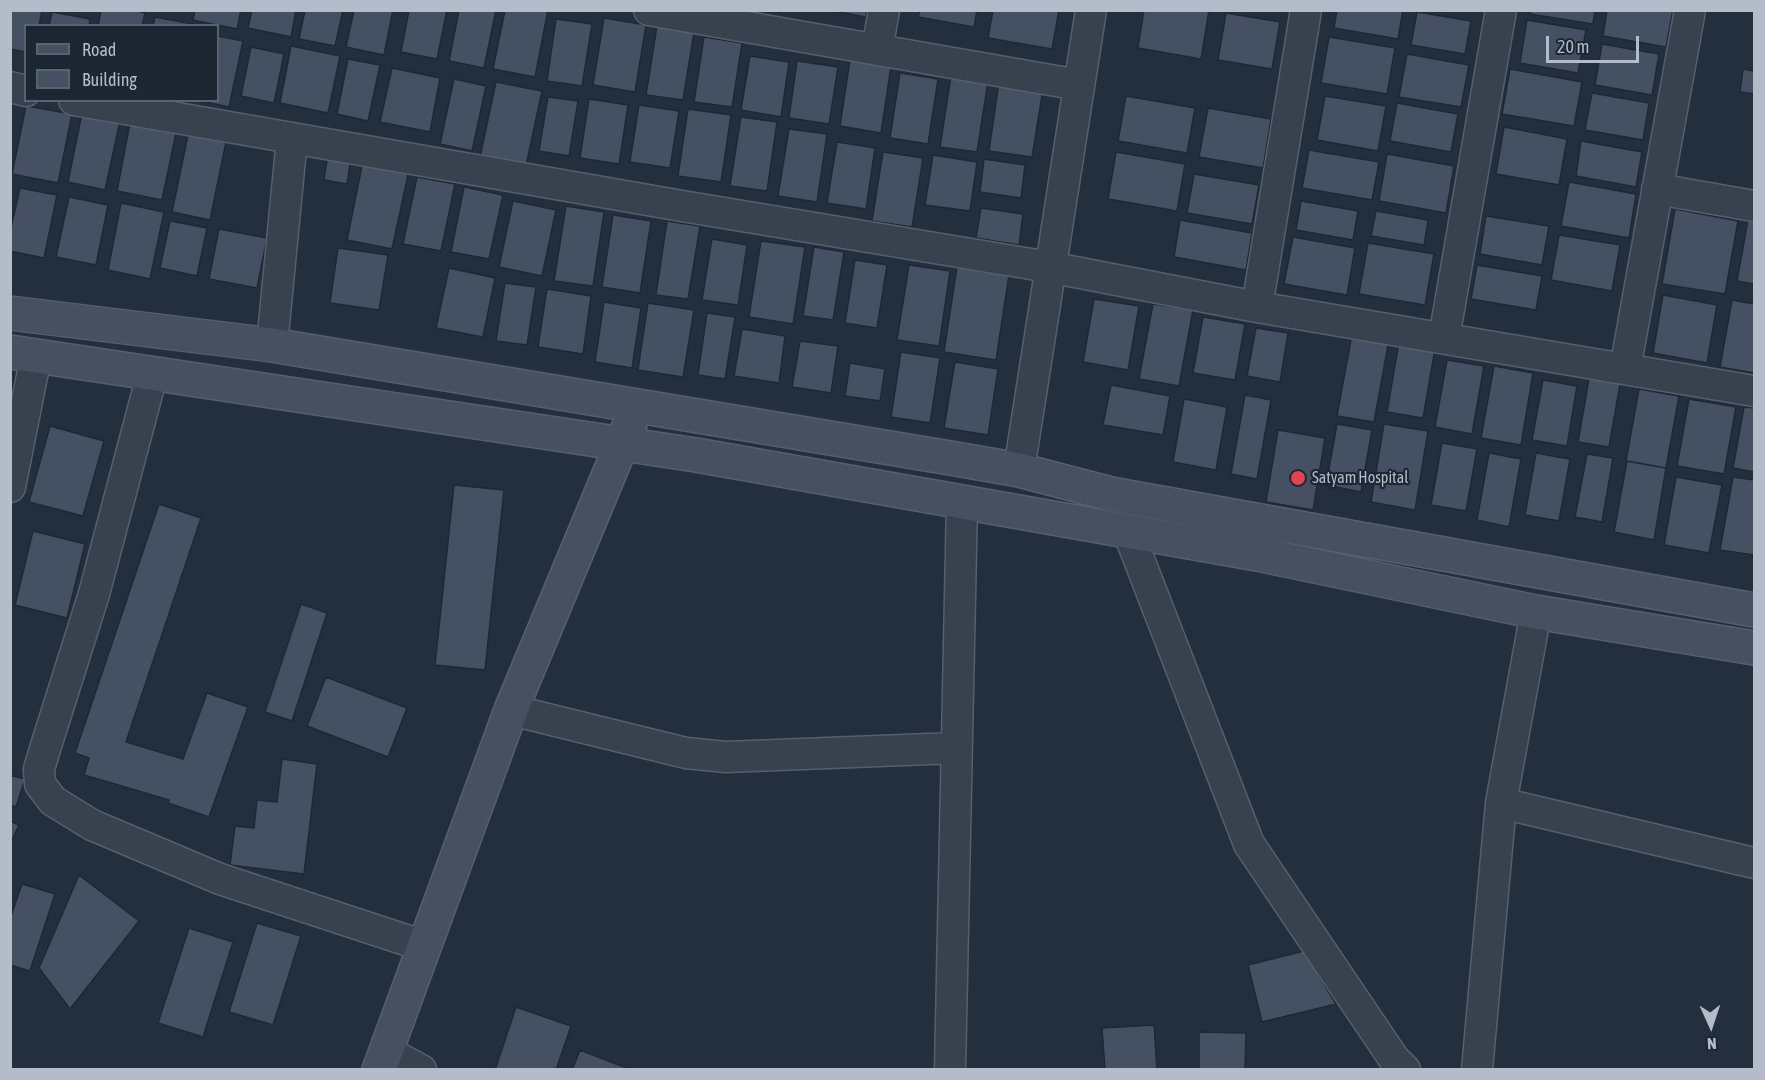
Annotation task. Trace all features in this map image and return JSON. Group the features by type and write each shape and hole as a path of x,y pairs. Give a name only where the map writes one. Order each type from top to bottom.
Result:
{"street":[{"path":"649,10 699,15 877,50 1079,85"},
{"path":"877,50 884,10"},
{"path":"1019,470 1091,10"},
{"path":"1257,307 1306,10"},
{"path":"1444,339 1501,10"},
{"path":"1625,369 1690,10"},
{"path":"85,102 1049,267 1257,307 1755,391"},
{"path":"272,345 292,138"},
{"path":"1657,189 1755,206"},
{"path":"10,313 272,345 1019,470 1111,494 1755,610"},
{"path":"10,487 23,354 624,445 962,502 1257,554 1536,612 1755,648"},
{"path":"152,375 94,594 39,769 40,784 53,801 92,825 220,879 424,946"},
{"path":"421,1070 383,1060 511,710 624,445 636,405"},
{"path":"950,1070 955,748 962,502"},
{"path":"1128,531 1249,844 1394,1059 1405,1070"},
{"path":"1477,1070 1501,803 1536,612"},
{"path":"511,710 686,753 726,757 955,748"},
{"path":"1501,803 1755,863"}],"building":[{"path":"10,10 42,10 39,24 24,24 24,52 10,49"},
{"path":"101,10 133,10 145,13 142,24 98,24"},
{"path":"195,10 241,10 237,29 193,20"},
{"path":"252,10 296,10 291,37 248,28"},
{"path":"305,10 343,10 335,46 299,39"},
{"path":"354,10 393,10 384,55 346,47"},
{"path":"409,10 447,10 437,59 401,52"},
{"path":"459,10 496,10 484,68 449,61"},
{"path":"505,10 548,10 535,77 493,69"},
{"path":"829,10 867,10 866,17"},
{"path":"920,10 977,10 974,27 918,17"},
{"path":"993,10 1059,10 1052,49 988,38"},
{"path":"1144,10 1209,10 1201,59 1138,48"},
{"path":"1337,10 1403,10 1398,39 1334,28"},
{"path":"1531,10 1595,10 1593,24 1530,14"},
{"path":"1607,10 1673,10 1666,47 1603,36"},
{"path":"52,12 90,19 89,24 49,24"},
{"path":"1417,12 1471,21 1465,54 1411,45"},
{"path":"1226,13 1280,22 1272,69 1218,60"},
{"path":"155,17 192,24 153,24"},
{"path":"604,18 646,25 635,92 593,85"},
{"path":"556,19 592,24 582,86 547,81"},
{"path":"1527,20 1586,30 1578,73 1520,63"},
{"path":"657,26 694,32 683,100 646,95"},
{"path":"219,36 243,41 229,107 206,102 219,102"},
{"path":"704,37 742,43 732,107 694,102"},
{"path":"1329,37 1395,48 1387,94 1321,83"},
{"path":"1602,44 1659,54 1652,95 1595,85"},
{"path":"291,46 340,56 328,113 280,103"},
{"path":"251,47 284,54 274,103 241,96"},
{"path":"1407,54 1469,65 1461,107 1399,97"},
{"path":"750,56 789,62 781,117 741,110"},
{"path":"348,59 380,65 368,121 337,114"},
{"path":"850,60 891,66 881,133 840,126"},
{"path":"797,61 838,67 829,124 789,118"},
{"path":"392,68 440,78 430,132 380,122"},
{"path":"1510,69 1582,82 1574,126 1502,114"},
{"path":"1743,69 1754,71 1754,94 1740,92"},
{"path":"900,73 938,79 928,144 890,138"},
{"path":"951,76 988,81 977,152 940,147"},
{"path":"454,79 486,86 472,151 440,144"},
{"path":"496,82 542,91 526,166 480,157"},
{"path":"999,82 1043,89 1032,157 989,151"},
{"path":"1592,93 1649,103 1643,140 1585,130"},
{"path":"1126,96 1195,108 1187,153 1118,141"},
{"path":"1325,96 1386,106 1378,151 1317,140"},
{"path":"548,97 578,101 569,156 539,151"},
{"path":"589,99 628,105 619,164 580,158"},
{"path":"1397,103 1458,114 1451,152 1390,141"},
{"path":"639,105 679,111 670,168 630,162"},
{"path":"26,106 72,114 58,183 12,174"},
{"path":"1208,108 1271,119 1263,168 1199,157"},
{"path":"688,109 731,115 721,182 678,176"},
{"path":"82,113 120,121 105,190 68,182"},
{"path":"741,117 777,122 767,191 730,186"},
{"path":"130,123 176,133 162,200 117,191"},
{"path":"1504,127 1567,139 1559,185 1496,174"},
{"path":"789,129 827,134 817,202 778,196"},
{"path":"188,135 226,142 210,220 172,212"},
{"path":"1581,141 1642,152 1636,187 1576,176"},
{"path":"837,142 875,148 866,209 827,203"},
{"path":"1309,150 1379,162 1372,200 1302,188"},
{"path":"883,152 923,158 912,227 872,221"},
{"path":"1116,152 1185,164 1177,211 1108,199"},
{"path":"328,153 351,157 347,184 324,180"},
{"path":"1387,154 1454,166 1446,213 1379,201"},
{"path":"933,155 977,162 970,211 925,205"},
{"path":"984,159 1025,165 1021,198 980,192"},
{"path":"363,161 409,170 392,249 347,240"},
{"path":"1194,174 1259,185 1252,224 1187,213"},
{"path":"417,177 455,184 441,251 403,244"},
{"path":"1569,182 1636,194 1629,238 1561,226"},
{"path":"464,187 503,195 489,259 451,252"},
{"path":"20,188 57,195 44,258 10,251 10,232"},
{"path":"69,197 108,205 96,265 56,257"},
{"path":"513,201 556,210 542,276 499,267"},
{"path":"1301,201 1358,211 1353,240 1296,230"},
{"path":"121,203 164,212 150,279 108,270"},
{"path":"566,206 604,212 593,286 554,281"},
{"path":"981,208 1023,214 1019,245 976,238"},
{"path":"1675,209 1738,221 1725,294 1662,284"},
{"path":"1376,211 1428,220 1424,245 1371,236"},
{"path":"613,215 651,221 640,293 602,287"},
{"path":"1486,216 1549,226 1542,265 1480,254"},
{"path":"1180,220 1252,233 1246,270 1174,257"},
{"path":"1748,220 1754,221 1754,284 1737,281"},
{"path":"170,221 207,228 197,276 160,268"},
{"path":"667,221 700,226 688,299 656,295"},
{"path":"219,229 267,238 257,288 209,279"},
{"path":"1559,235 1620,245 1612,291 1551,280"},
{"path":"1293,237 1355,248 1347,295 1284,284"},
{"path":"712,239 747,245 738,305 702,300"},
{"path":"761,241 805,247 793,324 749,317"},
{"path":"1368,243 1434,254 1425,305 1359,294"},
{"path":"814,247 844,252 833,320 803,316"},
{"path":"338,248 388,255 379,310 330,303"},
{"path":"855,260 887,265 877,328 845,323"},
{"path":"909,265 950,271 939,346 897,340"},
{"path":"1477,265 1542,276 1536,310 1471,299"},
{"path":"957,267 1009,275 996,360 944,352"},
{"path":"449,268 495,278 483,337 436,328"},
{"path":"505,283 536,287 527,345 496,341"},
{"path":"547,289 591,296 583,354 538,347"},
{"path":"1663,295 1717,305 1707,363 1653,353"},
{"path":"1094,299 1139,306 1128,370 1083,362"},
{"path":"1732,300 1754,304 1754,373 1720,367"},
{"path":"604,302 641,308 632,368 595,362"},
{"path":"648,303 694,310 683,377 638,370"},
{"path":"1153,304 1193,310 1179,386 1139,379"},
{"path":"707,313 735,317 725,379 698,375"},
{"path":"1203,317 1245,324 1235,380 1193,373"},
{"path":"1256,328 1288,333 1280,382 1247,376"},
{"path":"742,329 785,336 779,383 734,376"},
{"path":"1352,334 1389,340 1374,422 1337,416"},
{"path":"800,341 838,346 831,393 792,387"},
{"path":"1399,342 1435,349 1423,418 1387,412"},
{"path":"901,352 940,358 930,423 891,417"},
{"path":"1447,360 1484,366 1472,434 1435,427"},
{"path":"955,362 998,369 988,435 944,428"},
{"path":"850,363 885,369 880,401 845,396"},
{"path":"1494,366 1533,373 1521,445 1481,438"},
{"path":"1590,373 1621,379 1609,447 1578,442"},
{"path":"1543,380 1577,386 1567,446 1532,440"},
{"path":"1111,385 1170,396 1163,435 1103,425"},
{"path":"1639,389 1679,396 1666,468 1626,461"},
{"path":"1245,395 1271,400 1257,479 1231,474"},
{"path":"1184,399 1227,407 1216,470 1173,462"},
{"path":"1689,399 1736,407 1724,474 1677,466"},
{"path":"1744,407 1754,408 1754,472 1733,468"},
{"path":"1337,424 1372,430 1361,492 1326,485"},
{"path":"1384,424 1428,431 1415,510 1371,502"},
{"path":"50,426 104,441 83,516 29,502"},
{"path":"1278,430 1325,438 1313,510 1266,502"},
{"path":"1442,443 1477,449 1466,511 1431,505"},
{"path":"1489,453 1521,459 1509,527 1477,520"},
{"path":"1536,453 1570,459 1559,521 1525,515"},
{"path":"1587,454 1613,458 1602,522 1575,517"},
{"path":"1627,461 1666,468 1654,540 1614,532"},
{"path":"1676,477 1722,485 1709,553 1664,545"},
{"path":"1733,477 1754,480 1754,555 1720,550"},
{"path":"454,485 504,490 485,670 435,665"},
{"path":"159,504 201,518 126,742 183,759 207,693 248,707 209,817 168,803 169,800 84,775 89,758 75,753"},
{"path":"33,531 85,544 67,618 15,605"},
{"path":"301,604 327,613 292,721 265,712"},
{"path":"326,677 407,708 388,757 307,726"},
{"path":"282,759 317,764 304,874 230,865 235,826 254,828 257,800 277,802"},
{"path":"10,775 25,779 16,807 10,805"},
{"path":"10,821 19,825 10,844"},
{"path":"79,875 139,921 70,1009 39,968"},
{"path":"22,884 55,894 30,971 10,965 10,919"},
{"path":"257,923 301,936 273,1025 229,1012"},
{"path":"189,928 233,942 203,1037 158,1023"},
{"path":"1304,951 1336,1004 1262,1022 1248,965"},
{"path":"516,1007 571,1026 556,1070 495,1070"},
{"path":"1154,1025 1157,1070 1105,1070 1102,1028"},
{"path":"1199,1032 1246,1033 1245,1070 1199,1070"},
{"path":"580,1050 629,1069 572,1070"}],"place":[{"name":"Satyam Hospital","path":"1298,478"}]}
